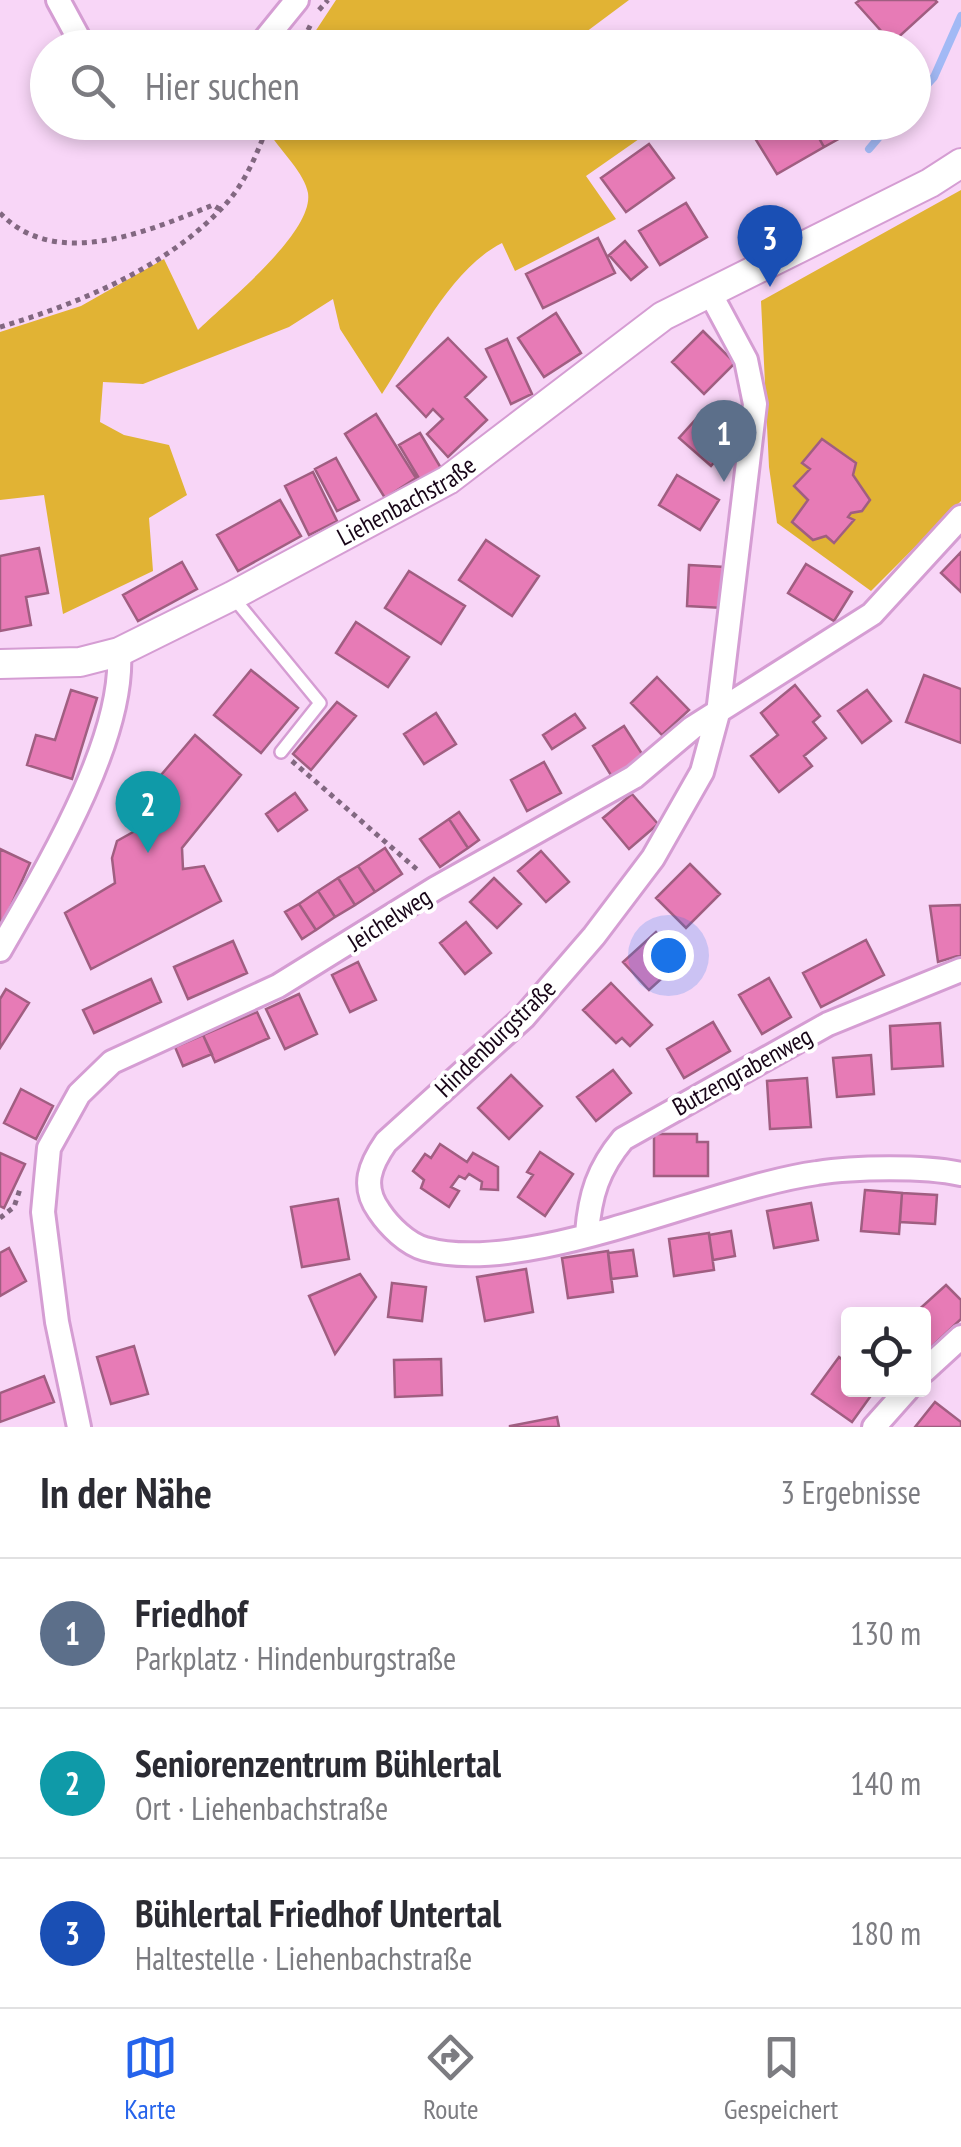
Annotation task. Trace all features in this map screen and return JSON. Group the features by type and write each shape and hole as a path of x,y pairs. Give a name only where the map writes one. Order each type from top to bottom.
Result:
{"street":[{"path":"58,0 74,30"},
{"path":"273,30 297,0"},
{"name":"Liehenbachstraße","path":"0,664 62,664 119,652 232,596 448,480 663,316 930,183 961,163"},
{"name":"Hindenburgstraße","path":"709,291 746,360 755,404 718,713 702,772 653,858 594,936 524,1017 386,1142 371,1163 368,1186 376,1207 391,1227 421,1248 464,1256 522,1249 818,1172 961,1174"},
{"name":"Jeichelweg","path":"79,1427 56,1322 43,1212 49,1148 80,1094 112,1062 278,986 436,888 634,777 692,728 872,614 961,518"},
{"path":"0,950 63,836 101,744 121,680 119,652"},
{"name":"Butzengrabenweg","path":"586,1233 590,1201 602,1164 623,1139 828,1024 961,970"},
{"path":"931,1365 961,1337"},
{"path":"874,1427 901,1397"}],"lane":[{"path":"232,596 320,703 281,752"}],"path":[{"path":"0,327 88,297 158,258 221,210 251,170 262,140"},
{"path":"0,213 22,231 87,243 132,235 213,205 221,210"},
{"path":"281,752 436,888"}],"shaded area":[{"path":"336,0 629,0 589,30 316,30"},
{"path":"275,140 638,140 586,176 616,219 515,271 502,243 483,255 449,290 382,394 340,329 333,299 289,327 143,384 103,382 100,422 124,435 169,445 187,495 149,518 153,571 63,614 44,495 0,500 0,332 81,306 164,259 198,330 265,266 297,227 306,209 308,193 298,170"},
{"path":"961,190 961,501 871,591 777,523 769,467 761,301"}],"building":[{"path":"937,2 906,30 880,30 856,3"},
{"path":"756,140 820,140 824,147 777,174"},
{"path":"649,144 674,178 626,212 601,178"},
{"path":"686,203 707,237 660,265 639,231"},
{"path":"598,238 615,273 543,308 526,274"},
{"path":"625,241 647,267 631,280 609,255"},
{"path":"556,313 581,353 544,377 518,338"},
{"path":"703,331 735,363 704,394 672,362"},
{"path":"448,338 486,377 465,397 487,420 448,457 427,434 443,419 433,409 426,417 397,386"},
{"path":"507,339 532,394 511,404 486,349"},
{"path":"705,409 736,437 711,466 679,438"},
{"path":"376,414 416,478 385,498 345,434"},
{"path":"420,433 441,468 420,480 399,445"},
{"path":"822,439 856,463 853,475 870,500 862,511 851,513 848,517 854,520 834,543 826,536 813,540 792,522 808,500 794,486 810,469 802,463"},
{"path":"336,458 359,500 337,511 315,469"},
{"path":"313,472 337,521 309,535 285,486"},
{"path":"677,475 719,500 700,530 659,505"},
{"path":"280,500 301,536 238,571 217,535"},
{"path":"486,540 539,576 512,616 459,580"},
{"path":"39,548 48,593 26,597 31,625 0,631 0,556"},
{"path":"961,552 961,592 941,573"},
{"path":"182,562 197,589 138,621 123,595"},
{"path":"806,564 852,592 834,621 788,593"},
{"path":"689,565 725,567 723,608 687,606"},
{"path":"409,571 465,606 441,644 385,608"},
{"path":"356,622 409,657 388,687 336,653"},
{"path":"251,670 298,708 261,753 214,715"},
{"path":"924,675 961,689 961,743 906,722"},
{"path":"657,677 689,710 662,735 631,703"},
{"path":"795,685 820,716 813,722 826,738 804,756 812,766 779,792 751,756 778,735 761,713"},
{"path":"71,690 97,698 72,779 27,765 36,735 55,740"},
{"path":"867,690 891,721 862,743 838,711"},
{"path":"337,702 356,716 311,770 293,754"},
{"path":"436,713 456,744 424,764 404,734"},
{"path":"575,714 585,728 552,749 543,735"},
{"path":"624,726 646,760 614,780 593,746"},
{"path":"195,735 241,775 182,848 183,869 204,866 221,901 91,969 65,913 115,883 112,858 117,841 142,827 128,814"},
{"path":"544,762 561,793 527,811 511,780"},
{"path":"295,793 307,810 278,831 266,814"},
{"path":"632,794 658,824 629,849 603,818"},
{"path":"459,812 479,840 468,848 449,819"},
{"path":"449,819 468,848 440,867 420,839"},
{"path":"385,848 402,874 375,892 358,866"},
{"path":"0,849 30,863 0,930"},
{"path":"541,851 569,882 546,902 518,871"},
{"path":"690,864 720,894 686,928 656,898"},
{"path":"358,866 375,892 355,905 338,878"},
{"path":"338,878 355,905 335,917 318,891"},
{"path":"494,878 521,904 497,928 470,902"},
{"path":"318,891 335,917 316,930 299,904"},
{"path":"299,904 316,930 302,939 285,912"},
{"path":"961,905 961,955 938,962 930,906"},
{"path":"466,922 491,953 465,974 440,943"},
{"path":"656,932 682,960 649,990 623,962"},
{"path":"866,940 884,975 821,1007 803,973"},
{"path":"233,941 247,973 188,999 174,967"},
{"path":"358,962 376,1000 350,1012 332,975"},
{"path":"769,978 791,1017 762,1034 739,995"},
{"path":"151,979 161,1002 94,1033 83,1010"},
{"path":"611,983 652,1025 630,1046 622,1038 616,1043 583,1010"},
{"path":"6,989 29,1003 0,1048 0,999"},
{"path":"299,994 317,1034 285,1049 266,1009"},
{"path":"257,1012 269,1038 215,1062 203,1035"},
{"path":"713,1022 730,1051 684,1078 667,1049"},
{"path":"940,1023 943,1066 892,1069 890,1026"},
{"path":"203,1035 212,1054 183,1066 175,1047"},
{"path":"871,1055 874,1094 837,1097 833,1058"},
{"path":"613,1070 631,1093 596,1121 577,1097"},
{"path":"511,1075 542,1106 509,1139 478,1108"},
{"path":"807,1078 811,1127 770,1129 767,1081"},
{"path":"21,1089 53,1106 36,1139 4,1123"},
{"path":"654,1134 697,1134 697,1142 708,1142 708,1176 654,1176"},
{"path":"440,1144 467,1162 473,1153 498,1167 498,1190 481,1189 482,1182 469,1174 465,1179 459,1176 451,1187 459,1191 449,1207 421,1188 424,1180 413,1171 425,1154 431,1158"},
{"path":"540,1152 573,1174 545,1216 518,1197 533,1175 527,1172"},
{"path":"0,1153 25,1164 4,1208 0,1206"},
{"path":"865,1190 902,1193 899,1234 861,1231"},
{"path":"902,1193 937,1195 935,1224 900,1222"},
{"path":"338,1199 349,1259 302,1267 291,1207"},
{"path":"811,1203 818,1240 774,1248 767,1211"},
{"path":"731,1231 735,1256 713,1260 709,1235"},
{"path":"709,1233 714,1270 674,1276 669,1239"},
{"path":"9,1248 26,1281 0,1296 0,1253"},
{"path":"633,1250 637,1276 611,1279 608,1253"},
{"path":"608,1251 613,1292 568,1298 562,1258"},
{"path":"526,1269 533,1312 485,1321 477,1277"},
{"path":"360,1274 376,1297 335,1354 309,1296"},
{"path":"392,1283 426,1287 422,1321 388,1317"},
{"path":"946,1285 961,1300 961,1319 931,1347 931,1307 922,1307"},
{"path":"134,1346 148,1394 111,1404 97,1357"},
{"path":"839,1357 841,1397 870,1397 852,1422 812,1394"},
{"path":"441,1359 442,1395 395,1397 394,1360"},
{"path":"44,1376 54,1402 0,1422 0,1393"},
{"path":"935,1402 961,1422 961,1427 915,1427"},
{"path":"557,1417 559,1427 510,1427 510,1426"}],"waterway":[{"path":"931,80 961,16"},
{"path":"869,149 877,140"}],"place":[{"name":"Bühlertal Friedhof Untertal","path":"770,287"},
{"name":"Friedhof","path":"724,482"},
{"name":"Seniorenzentrum Bühlertal","path":"148,853"}]}
